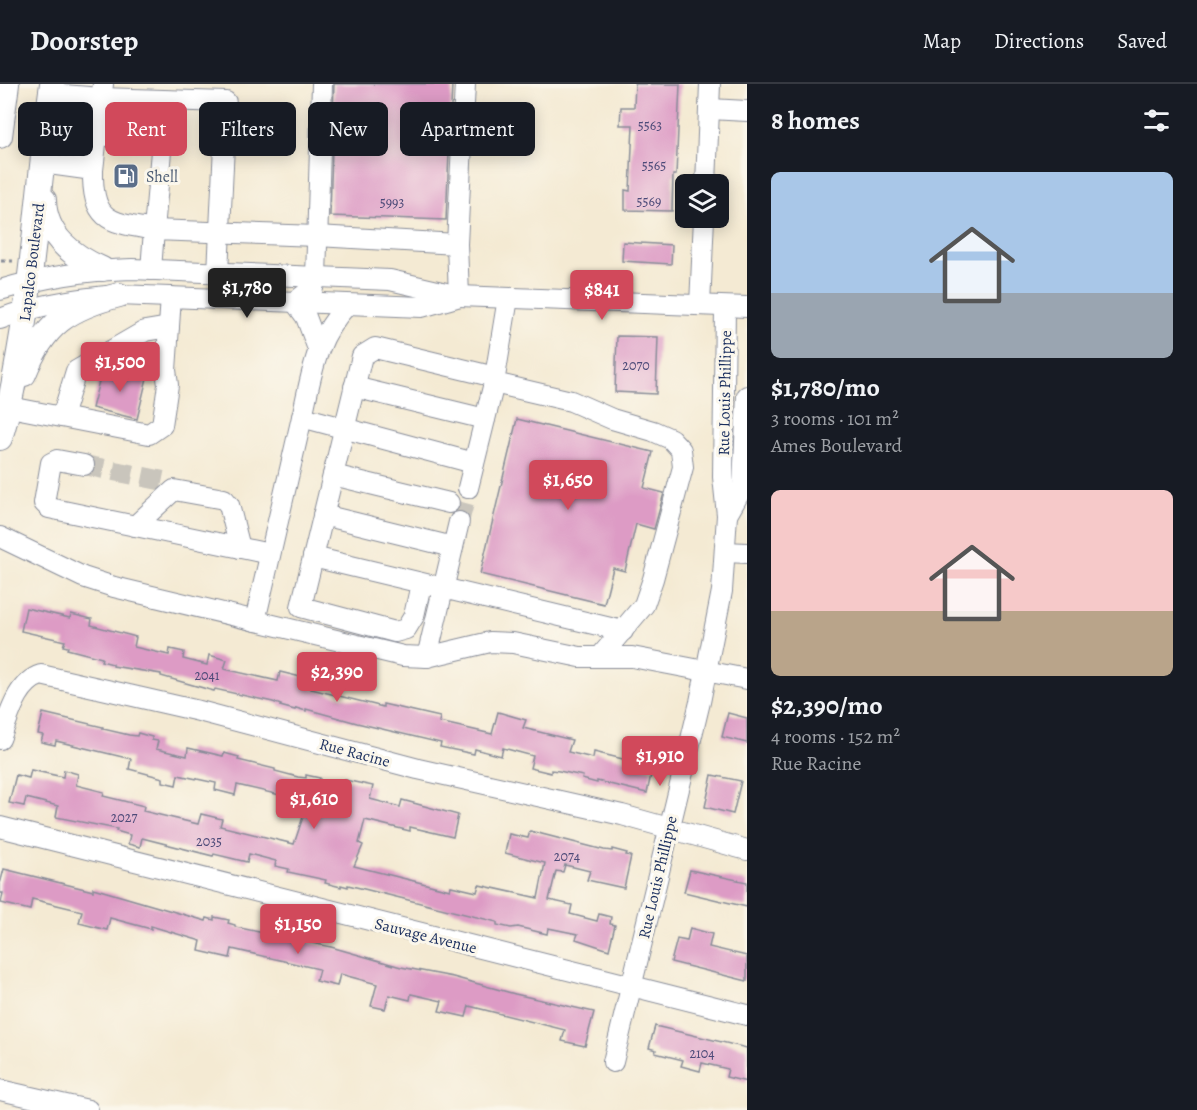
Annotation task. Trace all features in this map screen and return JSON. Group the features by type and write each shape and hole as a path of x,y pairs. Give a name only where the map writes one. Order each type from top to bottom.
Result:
{"main road":[{"path":"0,136 7,84"},
{"name":"Lapalco Boulevard","path":"0,438 10,407 26,309 51,87"},
{"path":"42,163 44,207 47,220 56,236 74,255 102,270"},
{"path":"10,407 35,350 52,327 76,309 119,295"}],"street":[{"path":"295,302 313,288 316,277 322,84"},
{"path":"459,296 457,244 465,84"},
{"path":"707,174 710,84"},
{"path":"51,87 226,102 218,273"},
{"path":"102,91 93,170 94,196 103,214 119,224 154,230 457,244"},
{"path":"710,109 747,111"},
{"path":"97,135 162,141 152,270"},
{"path":"42,163 93,170"},
{"path":"700,305 704,228"},
{"path":"0,291 60,274 102,270 152,270 390,280 459,296 747,308"},
{"path":"0,320 26,309 82,297 119,295 422,307 459,296"},
{"path":"10,407 149,434 162,425 168,385 166,370 171,297"},
{"path":"468,488 494,380 508,298"},
{"path":"295,302 306,317 318,349"},
{"path":"255,621 318,349 335,318 347,305"},
{"name":"Rue Louis Phillippe","path":"614,1062 723,591 727,514 723,477 725,307"},
{"path":"62,417 76,371 145,331 169,327"},
{"path":"421,584 414,616 406,629 395,632 301,607 362,356 375,348 571,401 612,419 671,439 681,450 683,467 644,605 600,657"},
{"path":"354,387 484,419"},
{"name":"Rue Louis Phillippe","path":"727,514 742,487 747,396"},
{"path":"302,417 474,463"},
{"path":"84,465 57,460 51,463 44,503 49,508 270,554"},
{"path":"333,475 449,503"},
{"path":"135,526 169,485 224,500 229,505 240,548"},
{"path":"323,515 453,547"},
{"path":"427,657 459,522"},
{"path":"0,537 83,577 114,587 404,656 427,657 490,642 513,643 580,657 632,657 747,679"},
{"path":"725,552 747,553"},
{"path":"313,557 623,631"},
{"name":"Rue Racine","path":"0,739 21,690 29,678 41,675 199,711 418,769 622,815 747,850"},
{"name":"Sauvage Avenue","path":"0,827 747,1015"},
{"path":"0,1090 88,1110"}],"path":[{"path":"1,261 13,261"}],"building":[{"path":"334,84 452,84 451,102 400,102 400,156 449,156 446,220 330,216 332,156 388,156 388,102 333,102"},
{"path":"635,84 680,84 672,211 625,210 625,190 630,191 633,125 620,125 621,107 634,107"},
{"path":"623,242 672,245 671,264 622,261"},
{"path":"617,336 658,337 656,394 615,392"},
{"path":"106,367 147,378 137,419 92,408 102,370"},
{"path":"517,419 653,452 644,488 664,493 654,529 636,524 625,571 613,568 604,604 480,574"},
{"path":"26,608 70,618 71,614 92,619 91,625 136,637 134,647 169,655 170,649 184,652 183,659 207,665 209,655 227,660 224,669 278,681 280,672 313,680 311,689 383,707 383,704 440,717 439,722 492,734 498,712 526,720 523,728 572,740 568,752 593,758 594,752 627,760 626,763 652,770 647,793 597,781 597,783 582,779 583,776 551,770 551,773 530,768 533,756 503,748 501,756 475,749 474,754 440,747 441,743 306,709 306,711 296,708 295,710 273,702 215,689 214,691 161,676 161,674 113,666 113,664 101,661 102,658 67,649 68,647 63,646 65,641 21,631"},
{"path":"43,713 129,735 137,736 138,733 152,737 152,740 158,741 156,749 187,756 188,748 223,756 224,753 239,757 238,760 298,777 306,778 306,775 320,778 319,781 344,787 345,780 373,786 370,799 400,807 402,800 458,815 453,837 410,827 410,831 365,820 359,843 363,845 354,866 450,890 451,886 477,892 479,885 538,898 545,863 505,853 509,834 528,838 530,831 604,850 612,851 612,849 627,853 626,855 631,856 624,888 587,880 590,871 565,865 563,872 556,871 549,900 572,905 570,914 597,921 599,914 611,917 610,924 615,925 609,950 576,939 578,934 548,928 547,934 518,927 511,928 497,925 497,922 348,885 348,887 341,885 341,887 325,883 326,880 288,872 289,869 275,866 276,861 249,854 247,862 142,838 140,847 128,844 130,835 116,831 117,829 56,817 58,806 26,798 24,806 9,803 16,775 29,778 31,770 63,777 64,770 78,774 76,785 104,792 103,796 144,806 143,811 198,824 201,814 222,819 220,826 294,844 305,811 290,808 293,798 237,785 235,795 215,790 216,783 178,775 176,785 163,782 163,778 129,769 131,759 56,741 55,745 41,742 43,735 38,734"},
{"path":"728,713 747,718 747,743 722,737"},
{"path":"712,775 741,781 733,814 705,807"},
{"path":"4,869 93,891 93,888 206,921 207,918 214,920 214,917 229,920 228,923 235,927 331,947 401,967 453,977 594,1012 585,1046 562,1041 565,1030 469,1006 466,1017 439,1011 442,1001 411,994 410,1000 389,995 385,1009 371,1006 377,984 340,974 337,986 316,981 319,969 232,949 230,958 199,951 201,941 151,926 151,929 110,918 107,930 79,923 82,911 32,899 30,910 1,903 3,893 0,893 0,884"},
{"path":"690,870 747,882 747,907 684,892"},
{"path":"690,928 712,934 709,947 747,956 747,981 671,962 677,939 687,941"},
{"path":"655,1026 747,1048 747,1082 726,1077 728,1069 702,1063 700,1071 681,1066 683,1060 655,1053 656,1050 649,1048"}],"tunnel":[{"path":"84,465 164,481"},
{"path":"459,522 468,488"}],"place":[{"name":"Shell","path":"126,176"}]}
